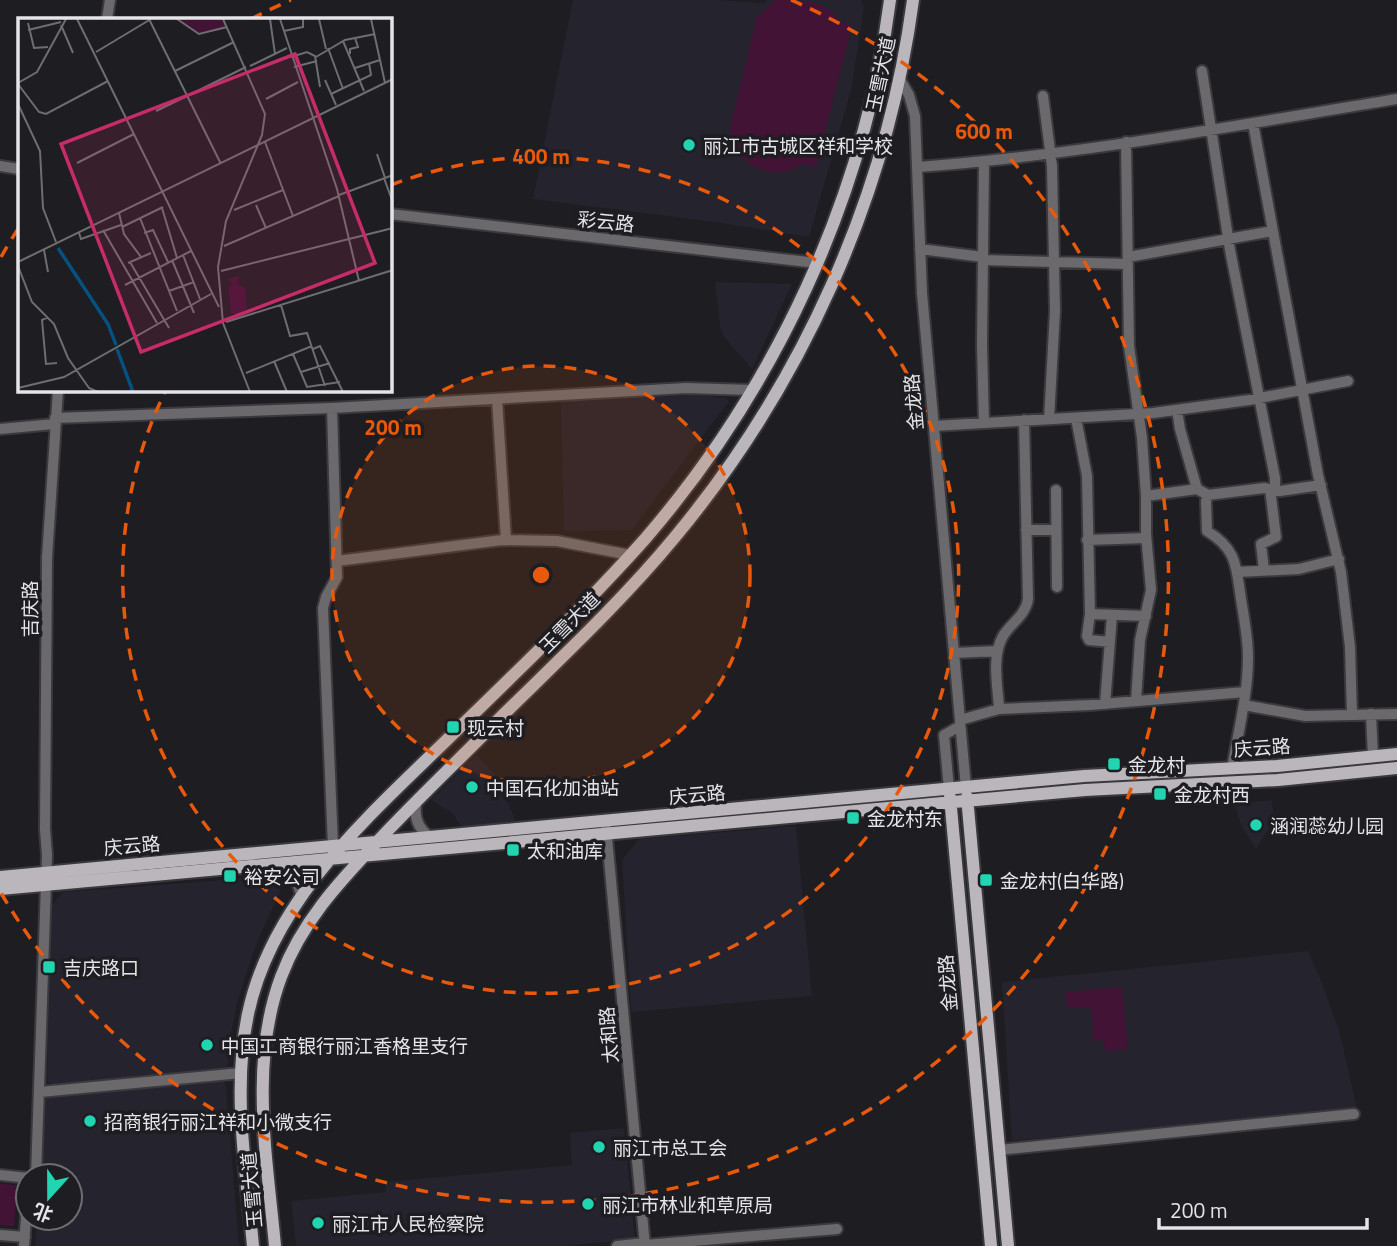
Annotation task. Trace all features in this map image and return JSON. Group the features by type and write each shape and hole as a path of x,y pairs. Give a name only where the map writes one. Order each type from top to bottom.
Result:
{"main road":[{"name":"玉雪大道","path":"253,1246 241,1073 247,1015 260,970 280,927 301,894 330,860 338,846 630,555 695,475 753,390 788,327 839,207 862,139 877,78 890,0"},
{"name":"玉雪大道","path":"275,1246 263,1090 264,1055 269,1020 281,977 299,938 321,904 377,842 646,570 695,513 747,440 790,369 840,265 876,167 900,78 912,0"},
{"name":"庆云路","path":"0,889 43,880 377,842 1083,776 1232,769 1397,754"},
{"name":"庆云路","path":"0,877 43,880 281,865 1085,790 1278,780 1397,768"},
{"name":"金龙路","path":"966,788 1008,1246"},
{"name":"金龙路","path":"949,789 991,1246"}],"street":[{"path":"107,18 110,0"},
{"path":"1202,71 1228,239 1275,478 1273,490 1276,537 1261,544 1264,570"},
{"name":"金龙路","path":"900,78 909,95 915,116 922,293 966,788"},
{"path":"1043,96 1050,153 1055,311 1049,419"},
{"path":"918,167 1050,153 1397,99"},
{"path":"1253,123 1321,485 1339,559 1348,621 1352,715"},
{"path":"1126,142 1129,346 1146,496 1146,538 1151,590 1140,639 1136,701"},
{"path":"984,162 984,423"},
{"path":"0,166 18,169"},
{"name":"彩云路","path":"392,214 817,263"},
{"path":"920,249 983,258 1054,262 1128,260 1273,231"},
{"path":"934,426 1177,410 1348,381"},
{"path":"0,429 55,421 686,388 753,390"},
{"name":"吉庆路","path":"29,1162 45,829 47,558 58,392"},
{"path":"498,398 506,540"},
{"path":"332,408 337,577 323,608 338,846"},
{"path":"1177,410 1197,489"},
{"path":"1076,418 1087,476 1090,614 1087,636 1088,640 1110,642"},
{"path":"999,709 997,651 1004,635 1024,612 1027,604 1024,421"},
{"path":"1146,496 1197,489 1208,495 1321,485"},
{"path":"1056,489 1057,587"},
{"path":"1208,495 1207,531 1228,547 1237,572 1248,648 1244,705 1232,769"},
{"path":"1026,530 1056,530"},
{"path":"1087,540 1146,538"},
{"path":"337,561 506,540 572,543 630,555"},
{"path":"1237,572 1299,569 1339,559"},
{"path":"1090,614 1146,616"},
{"path":"1105,704 1112,615"},
{"path":"954,653 997,651"},
{"path":"960,723 999,709 1105,704 1245,692"},
{"path":"1244,705 1305,716 1397,714"},
{"path":"1371,714 1373,757"},
{"name":"金龙路","path":"949,789 944,735 960,723"},
{"path":"417,800 416,819 430,837"},
{"name":"太和路","path":"606,821 645,1245"},
{"path":"281,865 296,879 301,894"},
{"name":"吉庆路","path":"37,1162 43,880"},
{"path":"40,1092 241,1073"},
{"path":"999,1150 1354,1114"},
{"path":"617,1246 836,1229"},
{"path":"0,1235 27,1243"}],"shaded area":[{"name":"丽江市古城区祥和学校","path":"573,0 717,0 763,3 767,0 861,0 864,7 851,90 809,237 533,199"},
{"path":"775,0 795,0 821,5 841,22 852,25 816,167 802,164 778,172 767,171 746,161 732,141 730,128 757,17"},
{"path":"715,282 792,284 752,369 723,336"},
{"path":"697,395 726,398 729,401 632,530 564,531 561,402"},
{"name":"中国石化加油站","path":"476,755 495,774 516,821 463,828 452,813 431,800"},
{"name":"涵润蕊幼儿园","path":"1272,800 1274,820 1256,849 1242,827 1234,804"},
{"path":"796,826 812,996 631,1012 622,860 639,839"},
{"path":"277,876 284,883 257,942 237,1003 228,1048 228,1065 224,1069 88,1083 51,1084 47,1081 51,907 60,895 64,892"},
{"path":"1308,951 1339,1030 1357,1108 1012,1141 1002,982"},
{"path":"1122,987 1128,1049 1105,1051 1104,1040 1094,1041 1091,1007 1067,1008 1065,992"},
{"path":"223,1081 226,1085 239,1246 35,1246 36,1232 84,1232 84,1162 40,1162 43,1104 53,1096"},
{"path":"624,1128 635,1239 565,1246 296,1246 291,1201 386,1192 386,1182 572,1165 570,1133"},
{"path":"0,1184 14,1185 14,1226 0,1225"}],"place":[{"name":"丽江市古城区祥和学校","path":"689,145"},
{"name":"现云村","path":"453,727"},
{"name":"金龙村","path":"1114,764"},
{"name":"中国石化加油站","path":"472,787"},
{"name":"金龙村西","path":"1160,794"},
{"name":"金龙村东","path":"853,818"},
{"name":"涵润蕊幼儿园","path":"1256,825"},
{"name":"太和油库","path":"513,850"},
{"name":"裕安公司","path":"230,876"},
{"name":"金龙村(白华路)","path":"986,880"},
{"name":"吉庆路口","path":"49,967"},
{"name":"中国工商银行丽江香格里支行","path":"207,1045"},
{"name":"招商银行丽江祥和小微支行","path":"90,1121"},
{"name":"丽江市总工会","path":"599,1147"},
{"name":"丽江市林业和草原局","path":"588,1204"},
{"name":"丽江市人民检察院","path":"318,1223"}]}
